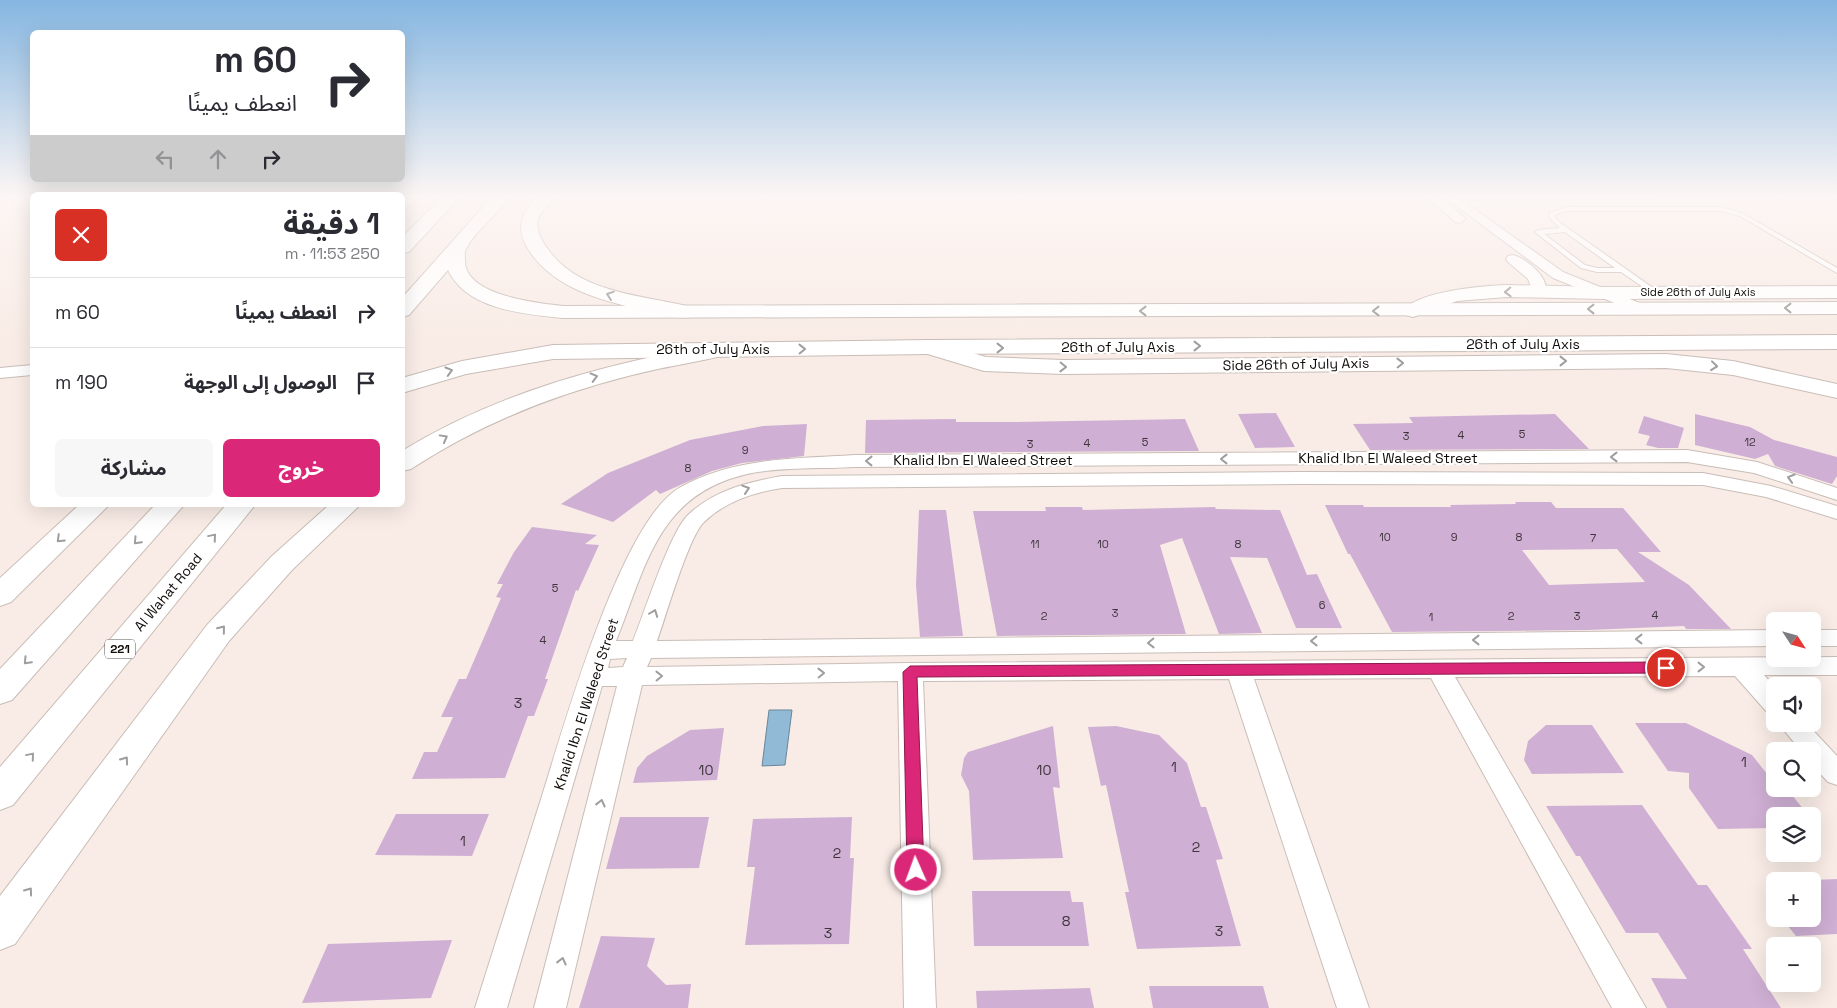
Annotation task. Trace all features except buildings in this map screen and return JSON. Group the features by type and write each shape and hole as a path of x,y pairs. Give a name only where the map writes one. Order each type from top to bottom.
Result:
{"main road":[{"path":"535,245 556,269 571,279 611,296 692,313"},
{"path":"405,308 456,247"},
{"path":"456,247 454,265 464,281 486,296 502,302 563,312 1413,311 1648,301 1837,308"},
{"name":"Side 26th of July Axis","path":"1413,311 1426,303 1462,295 1539,292 1600,293 1648,301 1837,292"},
{"path":"644,350 628,341 626,337 628,328 640,320 665,313"},
{"name":"26th of July Axis","path":"405,385 462,368 553,352 929,347 1837,342"},
{"path":"1643,344 1666,361"},
{"name":"Side 26th of July Axis","path":"929,347 984,364 1064,367 1666,361 1733,368 1837,391"},
{"path":"405,461 482,418 535,396 626,368 723,349"},
{"path":"0,595 93,507"},
{"path":"0,691 168,507"},
{"name":"Al Wahat Road","path":"0,794 239,507"},
{"path":"0,930 218,633 282,562 344,507"}],"street":[{"path":"1500,245 1532,274 1539,284 1539,292"},
{"path":"1502,245 1558,276 1600,293"},
{"path":"0,373 30,370"},
{"path":"0,382 30,379"},
{"path":"1641,456 1661,478"},
{"name":"Khalid Ibn El Waleed Street","path":"490,1008 593,677 644,544 668,508 685,494 729,473 754,467 855,461 1687,456 1741,464 1837,494"},
{"path":"1264,459 1274,478"},
{"name":"Khalid Ibn El Waleed Street","path":"550,1008 640,649 682,542 694,520 733,494 757,486 782,482 1274,478 1661,478 1703,479 1746,484 1793,496 1837,513"},
{"path":"602,650 1766,638"},
{"path":"1821,638 1837,638"},
{"path":"593,677 910,672 1837,666"},
{"path":"1742,667 1766,694"},
{"path":"1438,669 1630,1008"},
{"path":"1239,671 1353,1008"},
{"path":"910,672 920,1008"},
{"path":"1799,732 1837,774"}],"lane":[{"path":"1555,245 1583,267 1597,270 1622,270"},
{"path":"1588,245 1622,270 1648,301"},
{"path":"1793,245 1837,271"}],"water":[{"path":"769,710 792,710 785,765 762,766"}],"route":[{"path":"916,870 910,672 1666,668"}]}
